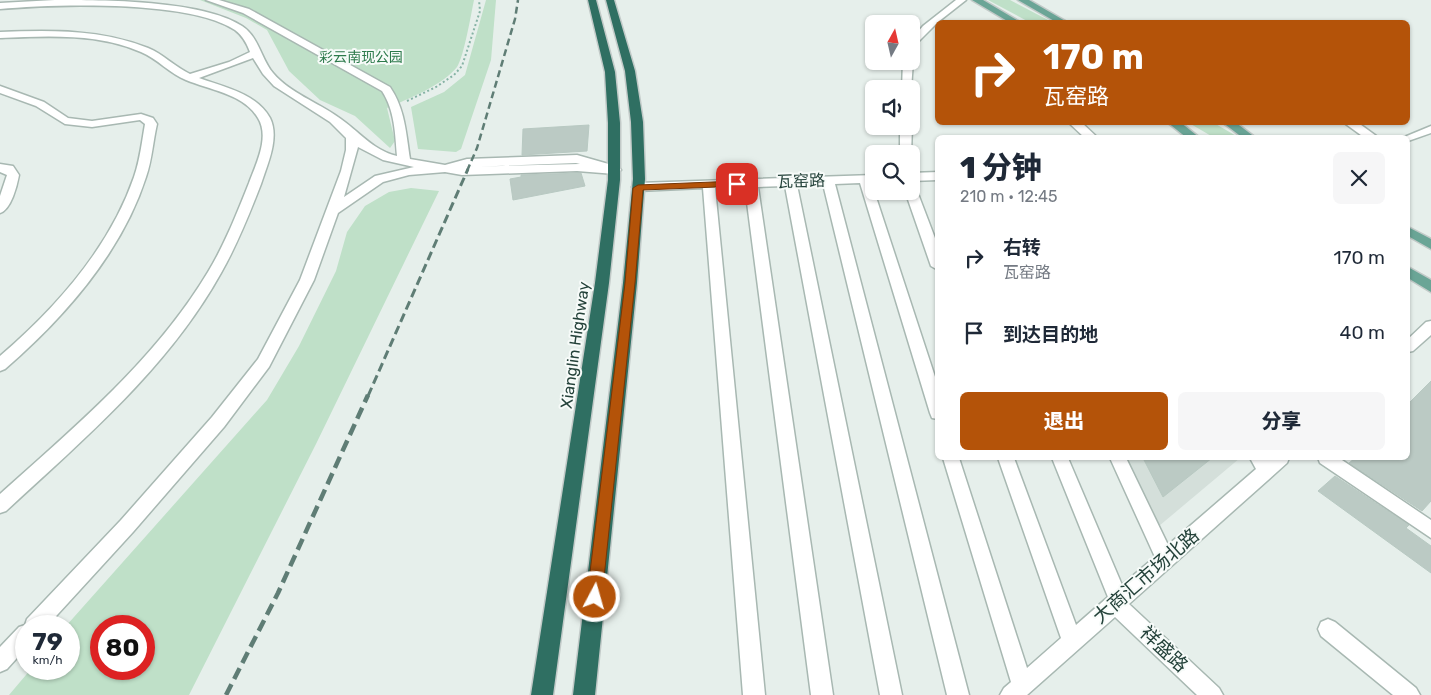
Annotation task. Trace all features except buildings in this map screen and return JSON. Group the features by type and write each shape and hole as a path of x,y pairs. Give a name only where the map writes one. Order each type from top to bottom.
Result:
{"highway":[{"name":"Xianglin Highway","path":"542,695 604,266 615,170 610,72 592,0"},
{"path":"584,695 629,293 638,188 636,122 632,78 623,38 610,0"},
{"path":"615,170 638,188"}],"main road":[{"path":"976,0 1011,20"},
{"path":"1022,0 1058,20"},
{"path":"1176,125 1191,135"},
{"path":"1232,125 1246,135"},
{"path":"1410,233 1431,245"},
{"path":"1410,273 1431,286"}],"street":[{"path":"0,6 86,0 141,2 184,8 228,21 246,34 264,68 277,83 338,122 356,140 373,152 404,162 462,171 577,167 615,170"},
{"path":"210,0 246,11 324,56 370,79 386,90 395,106 404,162"},
{"path":"935,20 962,0"},
{"path":"920,36 935,20"},
{"path":"0,35 53,34 110,39 147,51 172,70 188,78 236,95 255,106 269,128 268,140 250,202 202,295 176,332 139,375 0,505"},
{"path":"188,78 233,64 257,53"},
{"path":"0,89 40,104 65,122 92,124 141,117 149,120 151,124 140,177 112,240 45,324 0,364"},
{"path":"1077,125 1089,135"},
{"path":"1353,125 1369,135"},
{"path":"1410,137 1431,128"},
{"path":"44,615 127,526 245,389 272,350 297,302 332,212 352,155 351,134"},
{"path":"0,168 9,169 13,174 11,186 0,209"},
{"path":"332,212 350,196 379,180 409,171 447,168"},
{"path":"920,177 935,176"},
{"name":"瓦窑路","path":"638,188 865,179"},
{"path":"828,180 958,695"},
{"path":"790,182 891,695"},
{"path":"752,183 822,695"},
{"path":"709,185 754,695"},
{"path":"875,200 935,403"},
{"path":"914,200 935,258"},
{"path":"1410,345 1431,326"},
{"path":"952,460 1016,690"},
{"path":"1007,460 1072,641"},
{"path":"1061,460 1117,602"},
{"path":"1119,460 1165,559"},
{"name":"大商汇市场北路","path":"1016,690 1165,559 1262,464 1275,460"},
{"path":"1329,460 1428,521"},
{"name":"祥盛路","path":"1117,602 1212,695"},
{"path":"1328,629 1409,695"},
{"path":"0,662 15,646"}],"path":[{"path":"395,106 436,87 460,69 480,11 479,0"}],"shaded area":[{"path":"1128,460 1238,460 1159,526"}],"green space":[{"name":"彩云南现公园","path":"200,0 474,0 465,45 457,67 451,74 434,86 387,108 395,141 390,148 355,116 320,100 289,71 267,30 246,18"},
{"path":"486,0 496,0 491,60 461,149 456,152 418,149 411,107 444,92 465,75"},
{"path":"988,0 1010,0 1048,20 1025,20"},
{"path":"1192,125 1217,125 1235,135 1210,135"},
{"path":"411,188 439,191 316,444 189,695 9,695 22,680 80,680 80,615 76,615 267,400 299,346 336,271 347,232 365,206 389,192"}],"railway":[{"path":"467,171 477,148 515,19 518,0"},
{"path":"368,396 468,169"},
{"path":"226,695 278,593 368,395"}],"route":[{"path":"595,597 630,283 638,188 737,184"}]}
